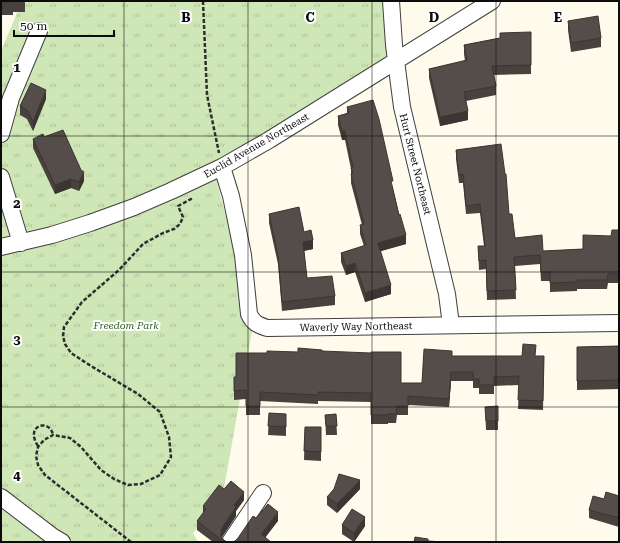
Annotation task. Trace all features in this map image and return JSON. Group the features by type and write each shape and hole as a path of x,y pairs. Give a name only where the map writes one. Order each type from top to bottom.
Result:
{"street":[{"name":"Hurt Street Northeast","path":"391,1 393,33 402,106 447,294 451,325"},
{"name":"Euclid Avenue Northeast","path":"1,248 52,235 134,207 171,192 222,167 269,140 492,1"},
{"path":"1,134 11,98 39,31"},
{"name":"Waverly Way Northeast","path":"222,167 231,196 243,255 249,314 256,324 267,328 619,323"},
{"path":"1,177 21,243"},
{"path":"230,542 263,493"},
{"path":"1,497 62,542"}],"path":[{"path":"203,1 207,95 222,167"},
{"path":"130,542 45,475 38,466 36,456 38,447 44,440 54,435 70,438 81,447 101,470 114,479 128,485 141,484 160,475 171,457 169,437 160,412 138,394 71,353 65,344 63,336 64,327 82,302 118,270 142,244 174,229 180,224 183,217 178,206 197,196"},
{"path":"38,447 33,438 33,434 39,426 44,425 49,428 54,435"}],"green space":[{"name":"Freedom Park","path":"22,1 393,1 398,61 216,179 254,320 221,505 193,533 198,542 1,542 1,51"}],"building":[{"path":"13,1 13,2 1,2"},
{"path":"598,16 601,38 571,43 568,21"},
{"path":"531,32 531,65 492,66 496,86 464,92 468,111 440,117 429,69 467,60 464,45 500,38 500,33"},
{"path":"31,83 46,90 33,122 27,110 20,106"},
{"path":"373,100 379,119 399,215 400,214 406,235 378,243 391,285 365,293 355,263 346,266 341,253 366,245 360,225 364,224 351,174 353,173 351,168 353,167 345,131 342,131 338,116 349,113 347,107"},
{"path":"63,130 81,170 84,172 79,182 71,179 55,185 33,139 43,134 44,137"},
{"path":"501,144 506,174 509,214 512,214 515,238 542,235 543,251 583,249 583,235 611,236 612,230 619,230 619,274 608,274 607,280 577,280 577,282 550,283 550,272 541,272 540,255 514,257 516,290 487,291 486,260 479,261 478,246 485,246 480,204 466,206 463,174 459,175 456,150"},
{"path":"299,207 304,232 311,230 313,240 303,242 307,278 332,276 335,296 282,302 278,256 269,214"},
{"path":"523,344 536,345 535,356 544,356 543,401 518,400 519,376 494,377 494,385 479,385 479,379 473,379 473,372 451,372 449,399 408,396 408,406 397,406 396,414 388,415 371,415 371,393 318,392 318,395 260,392 260,406 246,406 246,390 234,391 234,377 236,377 236,353 267,353 267,351 298,352 298,348 322,351 371,353 401,352 401,383 422,383 424,349 452,351 452,356 522,356"},
{"path":"619,346 619,380 577,381 577,347"},
{"path":"498,406 498,421 486,421 485,407"},
{"path":"269,413 286,414 286,427 268,426"},
{"path":"336,414 337,426 326,426 325,415"},
{"path":"305,427 321,427 321,452 304,451"},
{"path":"339,474 360,480 337,504 327,497 334,489"},
{"path":"231,481 244,492 234,505 236,507 222,528 221,537 228,542 224,542 197,521 206,509 203,506 219,485 224,489"},
{"path":"606,492 619,496 619,518 589,510 593,496 604,499"},
{"path":"268,504 278,512 261,534 271,542 232,542 238,538 253,516 256,518"},
{"path":"352,509 365,517 354,533 342,525"},
{"path":"415,537 428,539 428,541 443,542 414,542"}]}
